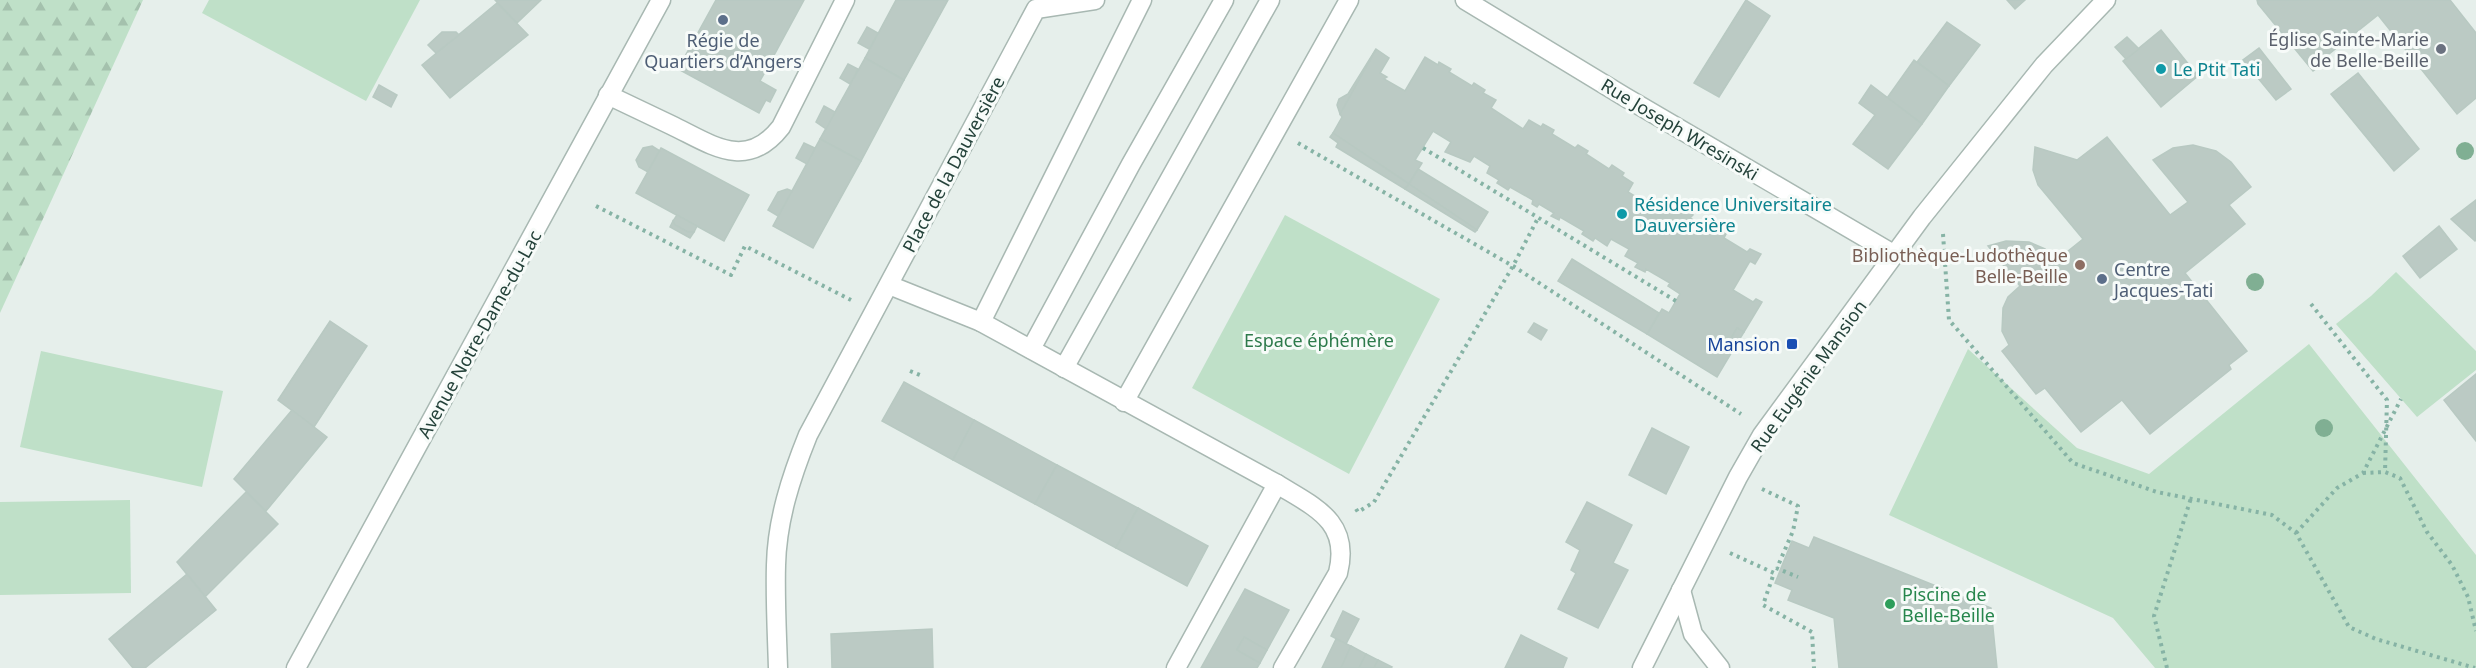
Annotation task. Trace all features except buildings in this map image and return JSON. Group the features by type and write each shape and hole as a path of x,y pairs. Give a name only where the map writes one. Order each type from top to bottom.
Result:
{"street":[{"name":"Avenue Notre-Dame-du-Lac","path":"296,668 661,0"},
{"path":"608,95 723,150 748,151 761,146 781,127 845,0"},
{"name":"Place de la Dauversière","path":"889,285 1036,9 1095,0"},
{"path":"981,322 1142,0"},
{"path":"1031,349 1131,164 1224,0"},
{"path":"1064,368 1270,0"},
{"path":"1124,402 1349,0"},
{"name":"Rue Joseph Wresinski","path":"1465,0 1635,103 1895,255"},
{"name":"Rue Eugénie Mansion","path":"1642,668 1738,477 1762,435 1922,217 2044,65 2106,0"},
{"path":"778,668 776,564 786,499 808,435 889,285 981,322 1276,483 1319,509 1336,529 1342,557 1338,573 1283,668"},
{"path":"1176,668 1276,483"},
{"path":"1681,590 1693,634 1720,668"}],"path":[{"path":"1295,141 1513,266 1741,414"},
{"path":"1423,148 1676,301"},
{"path":"596,206 731,274 745,246 854,302"},
{"path":"1352,505 1358,512 1374,502 1513,266 1538,218"},
{"path":"1943,231 1949,320 2073,463 2157,492 2272,515 2296,533 2349,627 2376,639 2475,668"},
{"path":"2311,304 2387,400 2385,472"},
{"path":"910,371 920,375"},
{"path":"2363,473 2401,399"},
{"path":"2296,533 2337,488 2363,473 2385,472 2400,478 2427,532 2452,565 2468,597 2476,631"},
{"path":"1762,489 1798,506 1794,531 1775,570 1763,605 1812,632 1814,668"},
{"path":"2167,668 2154,616 2191,498"},
{"path":"1734,555 1798,577"}],"green space":[{"path":"0,0 143,0 0,313"},
{"path":"209,0 420,0 366,101 202,13"},
{"name":"Espace éphémère","path":"1285,215 1440,299 1349,474 1192,388"},
{"path":"2396,272 2476,351 2476,370 2417,417 2336,324"},
{"path":"2309,344 2476,555 2476,668 2155,668 2113,618 1889,515 1968,349 2077,448 2149,474"},
{"path":"41,351 223,391 202,487 20,447"},
{"path":"130,500 131,593 0,595 0,502"}],"place":[{"name":"Régie de Quartiers d’Angers","path":"723,20"},
{"name":"Église Sainte-Marie de Belle-Beille","path":"2441,49"},
{"name":"Le Ptit Tati","path":"2161,69"},
{"name":"Résidence Universitaire Dauversière","path":"1622,214"},
{"name":"Bibliothèque-Ludothèque Belle-Beille","path":"2080,265"},
{"name":"Centre Jacques-Tati","path":"2102,279"},
{"name":"Mansion","path":"1792,344"},
{"name":"Piscine de Belle-Beille","path":"1890,604"}]}
